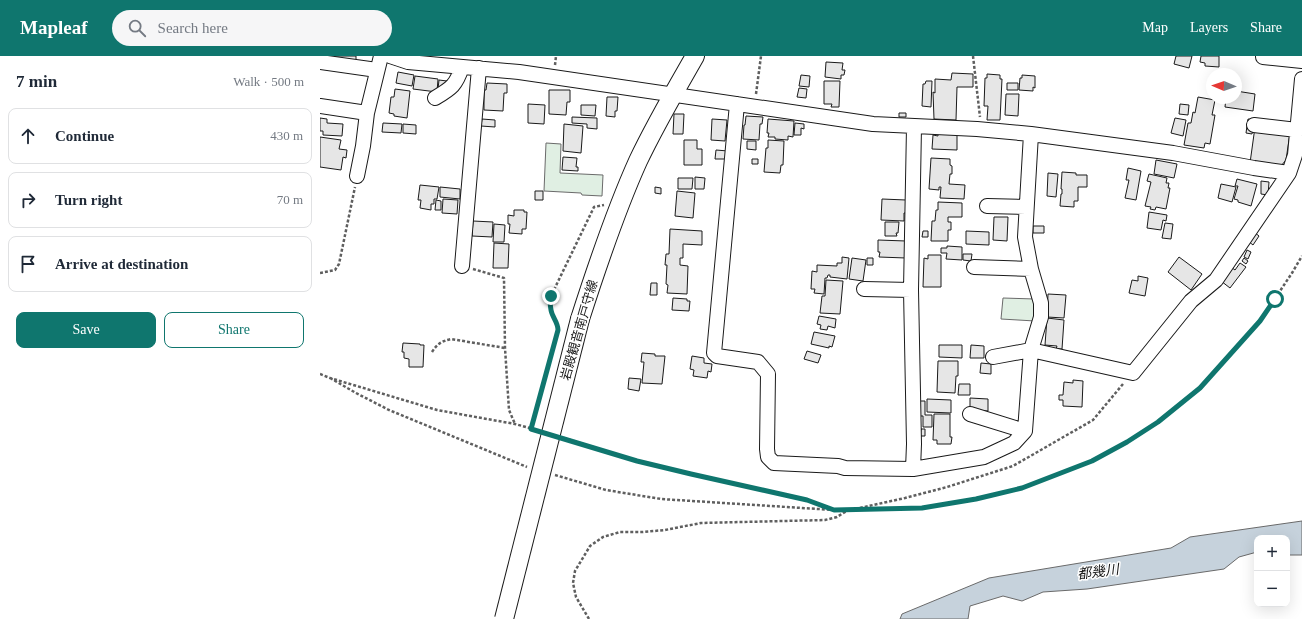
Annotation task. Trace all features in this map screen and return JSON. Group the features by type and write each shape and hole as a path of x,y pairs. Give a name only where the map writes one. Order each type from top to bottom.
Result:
{"main road":[{"name":"岩殿観音南戸守線","path":"504,619 580,319 595,271 619,206 639,160 672,95 694,56"}],"street":[{"path":"357,176 363,146 367,113 381,56"},
{"path":"390,56 408,62 456,63 479,68 519,72 873,124 1031,134 1174,153 1289,173"},
{"path":"1263,57 1302,61"},
{"path":"320,62 377,70"},
{"path":"436,98 449,90 457,80 456,63"},
{"path":"462,266 479,68"},
{"path":"993,357 1031,350 1133,373 1191,301 1216,280 1289,173 1295,155 1302,79"},
{"path":"738,104 714,353 717,356 758,362 768,374 767,450 768,457 774,464 838,466 845,468 913,469 984,457 1014,443 1025,431 1031,350 1041,317 1041,303 1031,268 1025,237 1031,134"},
{"path":"320,106 367,113"},
{"path":"1254,124 1297,130"},
{"path":"913,469 914,444 911,290 914,127"},
{"path":"987,206 1026,207"},
{"path":"974,267 1031,268"},
{"path":"864,289 911,290"},
{"path":"970,414 1025,431"}],"path":[{"path":"755,107 762,56"},
{"path":"974,56 978,108 982,130"},
{"path":"320,273 335,270 340,264 357,176"},
{"path":"531,429 558,330 558,326 551,310 551,296 594,207 603,204 610,206"},
{"path":"555,475 606,490 661,499 834,510 922,508 976,499 1022,488 1092,461 1127,442 1173,411 1200,388 1260,321 1302,256"},
{"path":"462,266 504,278 505,348 509,410 515,424"},
{"path":"432,352 437,345 443,341 451,339 505,348"},
{"path":"589,619 576,596 574,583 575,571 590,546 603,537 620,532 665,530 701,523 825,520 837,517 849,510 926,492 1013,466 1093,420 1133,373"},
{"path":"320,374 437,410 515,424 538,431"},
{"path":"330,378 389,410 526,467"},
{"path":"559,437 637,461 807,500 834,510"}],"green space":[{"path":"546,143 561,144 560,173 603,175 602,196 544,191"},
{"path":"1003,298 1035,299 1035,321 1001,319"}],"water":[{"name":"都幾川","path":"1302,521 1302,555 1290,555 1290,535 1254,535 1254,553 1239,557 1224,569 1087,589 1043,592 1022,601 1003,596 970,606 968,619 900,619 902,614 989,578 1171,548 1190,537"}],"building":[{"path":"320,56 356,56 356,63"},
{"path":"1176,56 1192,56 1189,68 1174,64"},
{"path":"1201,56 1219,56 1219,67 1205,66 1205,63 1200,62"},
{"path":"826,62 843,63 842,70 845,70 844,75 841,75 841,79 825,77"},
{"path":"398,72 414,75 412,86 396,83"},
{"path":"952,73 973,74 973,87 957,87 956,120 934,119 933,92 935,93 935,79 951,80"},
{"path":"987,74 1000,75 1000,79 1002,79 1000,120 987,120 988,106 984,106 985,78 987,78"},
{"path":"801,75 810,76 809,87 799,86"},
{"path":"1022,75 1035,76 1035,88 1033,87 1033,91 1019,90 1020,78 1022,78"},
{"path":"415,76 438,79 437,92 413,89"},
{"path":"439,80 447,81 446,89 438,89"},
{"path":"824,81 840,81 839,107 831,107 832,104 824,104"},
{"path":"926,81 932,81 931,107 922,106 923,84 925,84"},
{"path":"487,83 507,84 507,93 504,93 503,111 484,110 484,90 486,90"},
{"path":"1007,83 1018,83 1018,90 1007,90"},
{"path":"799,88 807,89 806,98 797,97"},
{"path":"395,89 410,91 407,118 394,116 394,114 389,113 391,97 394,97"},
{"path":"549,90 570,90 570,102 567,102 566,115 549,114"},
{"path":"1242,92 1255,94 1253,111 1225,107 1225,104 1242,104"},
{"path":"1006,94 1019,94 1018,116 1005,115"},
{"path":"607,97 618,97 615,117 606,116"},
{"path":"1198,97 1206,98 1206,104 1214,104 1212,115 1215,115 1210,144 1205,143 1204,148 1184,145 1188,123 1191,123 1193,112 1195,113"},
{"path":"528,104 545,105 544,124 528,123"},
{"path":"1180,104 1189,105 1188,115 1179,114"},
{"path":"581,105 596,105 595,116 581,115"},
{"path":"899,113 906,113 906,117 899,117"},
{"path":"674,114 684,114 683,134 673,134"},
{"path":"746,116 763,117 762,124 760,124 759,140 743,139"},
{"path":"572,117 597,118 597,129 587,128 587,124 572,123"},
{"path":"320,118 327,119 327,123 343,124 342,136 323,135 323,131 320,131"},
{"path":"1175,118 1186,120 1183,136 1171,133"},
{"path":"482,119 495,120 495,127 481,126"},
{"path":"712,119 727,120 725,141 711,140"},
{"path":"768,119 794,121 793,137 788,136 788,140 768,137"},
{"path":"1248,119 1255,120 1252,134 1246,133"},
{"path":"383,123 402,124 401,133 382,132"},
{"path":"795,123 804,124 804,129 801,128 801,135 794,135"},
{"path":"403,124 416,125 416,134 403,133"},
{"path":"564,124 583,126 581,153 563,151"},
{"path":"1255,127 1290,133 1286,160 1280,167 1250,163"},
{"path":"938,133 957,134 957,150 932,149 933,135 938,136"},
{"path":"320,137 341,140 339,149 347,150 346,158 343,157 341,170 320,167"},
{"path":"684,140 697,140 697,149 702,149 702,165 684,165"},
{"path":"768,140 784,141 783,165 781,165 780,173 764,172"},
{"path":"747,141 756,141 756,150 747,149"},
{"path":"716,150 728,151 727,159 715,159"},
{"path":"563,157 577,158 576,167 578,167 578,171 562,170"},
{"path":"931,158 950,159 952,174 950,174 949,184 965,185 964,199 940,198 941,187 939,187 939,190 929,189"},
{"path":"752,159 758,159 758,164 752,164"},
{"path":"1156,160 1177,164 1174,178 1154,174"},
{"path":"1128,168 1141,171 1136,200 1125,198 1129,180 1126,180"},
{"path":"1062,172 1076,173 1076,175 1087,175 1087,187 1078,187 1078,201 1074,201 1074,207 1060,206 1062,194"},
{"path":"1048,173 1058,174 1056,197 1047,196"},
{"path":"1149,174 1167,178 1166,183 1169,183 1168,188 1170,188 1166,209 1156,207 1155,210 1150,209 1151,207 1145,206 1151,182 1147,181"},
{"path":"695,177 705,178 704,189 695,189"},
{"path":"678,178 693,178 692,189 678,189"},
{"path":"1237,179 1257,184 1251,206 1238,202 1238,200 1234,199 1238,186 1235,186"},
{"path":"1261,181 1269,182 1268,195 1261,194"},
{"path":"1221,184 1236,187 1232,202 1218,198"},
{"path":"420,185 439,187 437,199 434,199 434,204 431,204 431,210 420,208 421,200 418,200"},
{"path":"440,187 460,189 460,199 440,197"},
{"path":"655,187 661,188 661,194 655,193"},
{"path":"535,191 543,191 543,200 535,200"},
{"path":"677,191 695,193 693,218 675,216"},
{"path":"443,199 458,200 457,214 442,213"},
{"path":"882,199 906,200 906,213 904,213 904,221 881,220"},
{"path":"436,200 441,201 441,210 435,210"},
{"path":"938,202 962,203 962,217 948,217 948,222 951,222 951,230 948,230 948,241 931,241 932,221 935,221 936,210 938,210"},
{"path":"514,210 524,210 524,212 527,212 526,229 522,229 522,234 509,233 510,224 508,224 508,215 514,216"},
{"path":"1149,212 1167,215 1166,221 1163,220 1161,230 1147,228"},
{"path":"994,217 1008,217 1007,241 993,240"},
{"path":"473,221 493,222 492,237 472,236"},
{"path":"885,222 899,222 898,233 896,233 897,236 885,236"},
{"path":"1165,223 1173,224 1171,239 1162,238"},
{"path":"494,224 505,225 504,242 493,242"},
{"path":"1033,226 1044,226 1044,233 1033,233"},
{"path":"670,229 702,231 702,245 683,244 683,258 680,258 680,265 688,266 687,294 667,293 667,265 665,265 666,254 669,254"},
{"path":"923,231 928,231 928,237 922,237"},
{"path":"966,231 989,232 989,245 966,244"},
{"path":"1254,232 1259,236 1253,245 1248,241"},
{"path":"878,240 906,241 906,258 879,257 880,252 878,252"},
{"path":"494,243 509,244 508,268 493,268"},
{"path":"947,246 962,247 962,260 946,259 947,253 941,253 941,248 947,248"},
{"path":"1247,250 1251,252 1248,259 1244,257"},
{"path":"963,254 972,254 971,261 963,260"},
{"path":"928,255 941,255 941,287 923,287 924,258 928,259"},
{"path":"842,257 849,258 847,279 830,277 830,275 828,275 827,278 825,278 824,294 814,293 815,289 811,289 812,271 817,272 817,265 837,266 837,263 842,263"},
{"path":"1179,257 1202,274 1191,290 1168,272"},
{"path":"852,258 866,260 863,281 849,279"},
{"path":"867,258 873,258 873,265 867,265"},
{"path":"1244,258 1248,261 1246,264 1242,261"},
{"path":"1240,263 1246,267 1230,288 1221,281 1231,267 1235,270"},
{"path":"1138,276 1148,278 1145,296 1129,293 1132,280 1138,281"},
{"path":"826,280 843,281 840,314 820,313 822,296 825,296"},
{"path":"651,283 657,283 657,295 650,295"},
{"path":"1048,294 1066,295 1064,318 1047,317"},
{"path":"673,298 687,299 687,301 690,301 689,311 672,310"},
{"path":"819,316 836,319 835,328 828,326 827,330 820,329 821,325 817,324"},
{"path":"1047,318 1064,320 1062,349 1056,349 1057,346 1045,345"},
{"path":"814,332 835,336 832,347 829,346 829,348 811,344"},
{"path":"403,343 424,345 423,367 409,367 409,359 404,358 404,352 402,352"},
{"path":"939,345 962,345 962,358 939,357"},
{"path":"971,345 984,346 984,358 970,358"},
{"path":"807,351 821,355 818,363 804,359"},
{"path":"642,353 655,354 655,356 665,356 662,384 642,383 644,362 641,362"},
{"path":"692,356 704,358 704,363 712,364 711,372 708,371 707,378 693,376 694,370 690,369"},
{"path":"938,361 958,361 958,376 956,376 955,393 937,392"},
{"path":"981,363 991,364 991,374 980,373"},
{"path":"629,378 641,379 639,391 628,389"},
{"path":"1073,380 1083,381 1082,407 1063,406 1063,400 1059,400 1059,395 1063,395 1064,382 1073,383"},
{"path":"959,384 970,384 970,395 958,395"},
{"path":"970,398 988,399 988,411 970,410"},
{"path":"927,399 951,400 951,413 927,412"},
{"path":"920,401 925,401 925,415 932,415 932,427 923,427 923,416 920,416"},
{"path":"934,414 950,414 950,437 952,437 951,444 937,444 937,440 933,440"},
{"path":"921,429 925,429 925,436 920,436"}],"route":[{"path":"551,296 551,310 558,326 558,330 531,429 637,461 807,500 834,510 922,508 976,499 1022,488 1092,461 1127,442 1158,422 1200,388 1241,344 1260,321 1275,299"}]}
